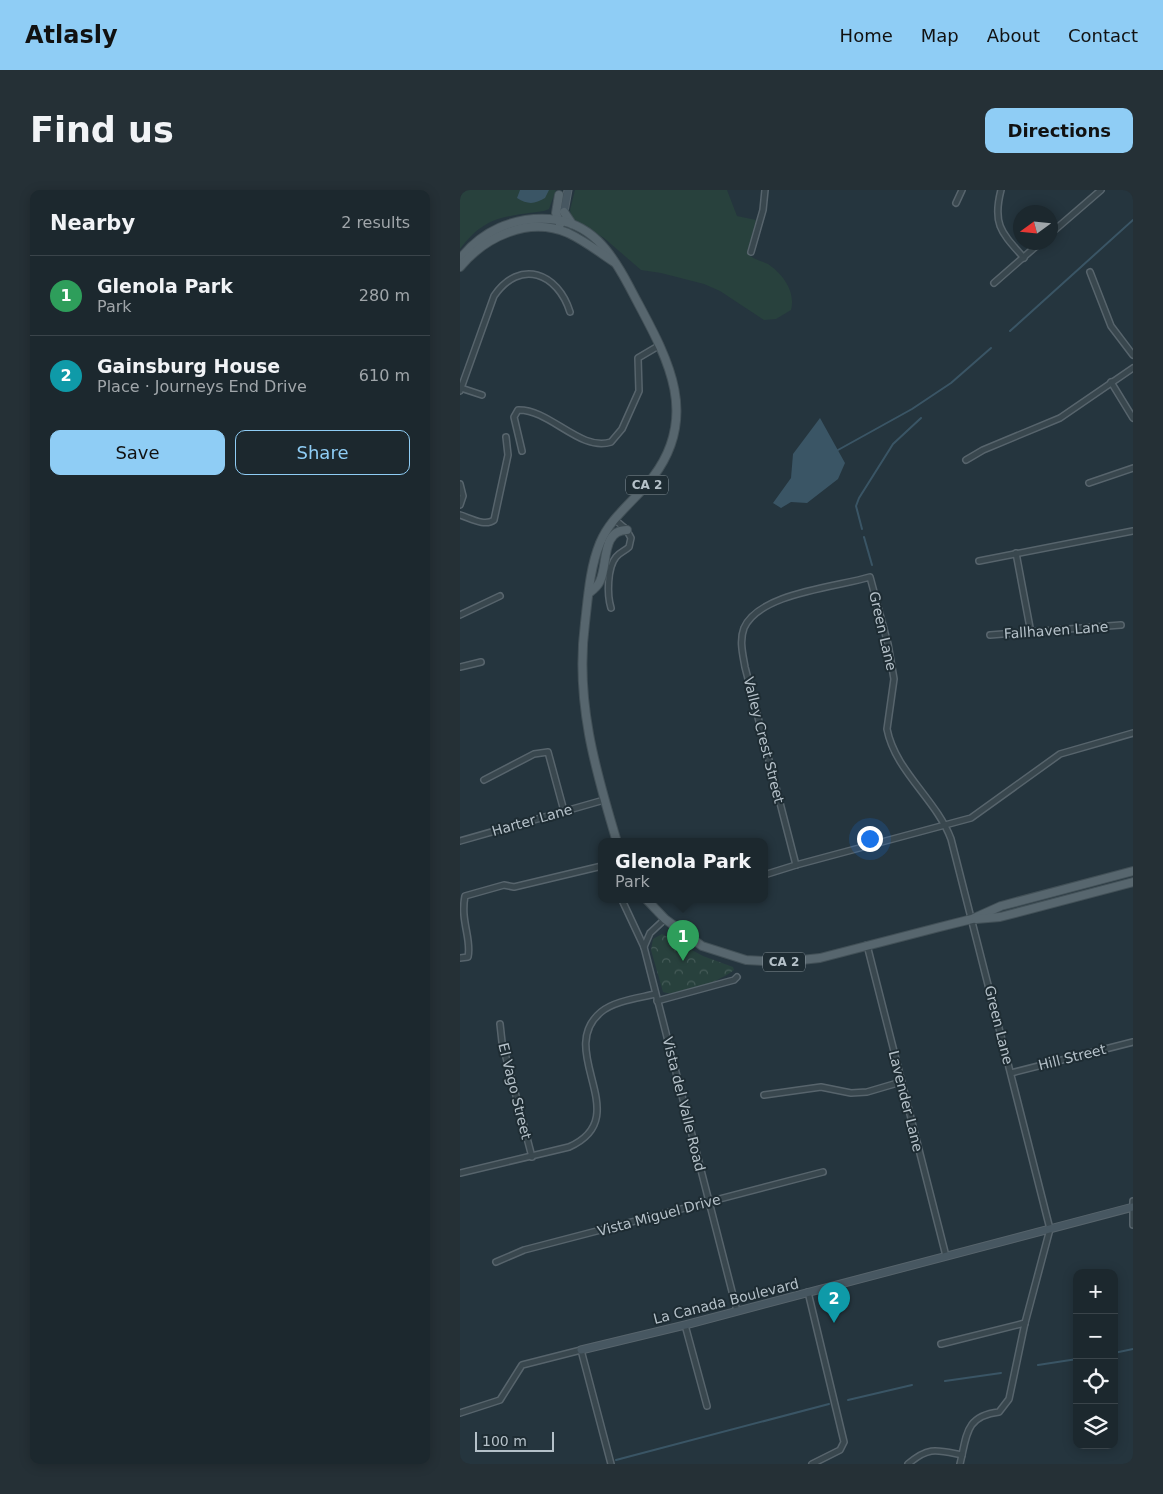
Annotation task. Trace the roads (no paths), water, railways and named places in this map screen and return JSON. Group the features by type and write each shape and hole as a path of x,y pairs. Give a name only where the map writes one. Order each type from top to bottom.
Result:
{"main road":[{"path":"540,219 553,212 559,193"},
{"path":"559,193 556,213 561,224 588,238 616,263"},
{"path":"516,230 532,225 550,225 558,220 564,212 573,226"},
{"name":"CA 2","path":"460,258 477,240 494,229 516,221 558,220 592,235 603,244 616,263 670,367 676,391 675,430 667,455 654,476 614,519 600,543 590,593 581,675 584,712 604,800 616,838"},
{"name":"CA 2","path":"460,268 470,255 486,242 516,230 550,229 566,232 582,240 616,263"},
{"path":"590,593 600,582 606,551 614,534 620,530 627,530"},
{"name":"CA 2","path":"972,919 1000,906 1133,871"},
{"name":"CA 2","path":"650,903 665,919 702,946 746,960 782,962 810,960 972,919 1000,917 1133,882"}],"street":[{"path":"564,212 568,190"},
{"path":"751,252 763,210 765,190"},
{"path":"956,203 962,190"},
{"path":"1001,190 996,220 1006,238 1024,258"},
{"path":"1058,227 1101,190"},
{"path":"994,283 1032,250"},
{"path":"1090,272 1111,326 1133,355"},
{"path":"482,395 460,389 494,296 501,286 510,280 530,275 550,279 562,293 570,312"},
{"path":"522,450 514,414 518,410 538,414 595,444 611,442 622,429 639,391 638,358 640,355 660,345"},
{"path":"966,460 983,450 1060,418 1133,368"},
{"path":"1111,382 1133,418"},
{"path":"460,515 483,523 490,523 494,520 508,456 506,437"},
{"path":"1089,483 1133,468"},
{"path":"460,484 463,496 460,506"},
{"path":"611,608 608,595 612,564 616,557 629,547 631,538 627,530 614,519"},
{"path":"979,561 1133,531"},
{"path":"1016,553 1031,633"},
{"name":"Green Lane","path":"751,617 767,605 778,601 870,577 888,644 894,679 887,729 889,737 897,754 946,826 972,919 1050,1229 1005,1407 1000,1412 980,1416 973,1422 968,1430 960,1464"},
{"path":"460,615 500,596"},
{"name":"Valley Crest Street","path":"751,617 744,629 742,640 744,659 796,864"},
{"name":"Fallhaven Lane","path":"990,635 1121,625"},
{"path":"460,668 481,662"},
{"path":"768,874 796,864 946,826 978,815 1060,754 1133,733"},
{"path":"484,780 534,754 548,752 564,811"},
{"name":"Harter Lane","path":"460,841 604,800"},
{"path":"460,958 468,957 469,952 460,927 461,902 465,896 504,885 514,887 598,867"},
{"name":"Vista del Valle Road","path":"623,903 644,947 737,1311"},
{"path":"644,947 650,933 665,919"},
{"name":"Lavender Lane","path":"867,946 946,1256"},
{"path":"657,1001 734,980 737,977"},
{"path":"460,1173 578,1143 591,1131 596,1123 597,1103 584,1045 593,1020 607,1008 655,994"},
{"name":"El Vago Street","path":"500,1024 502,1042 532,1156"},
{"name":"Hill Street","path":"1011,1073 1133,1042"},
{"path":"764,1095 821,1087 851,1093 867,1092 901,1082"},
{"name":"Vista Miguel Drive","path":"496,1262 524,1250 823,1172"},
{"path":"1133,1205 1133,1225"},
{"name":"La Canada Boulevard","path":"460,1413 500,1400 522,1364 685,1325 1050,1229 1133,1205"},
{"path":"808,1292 844,1442 840,1450 812,1464"},
{"path":"941,1344 1025,1323"},
{"path":"685,1325 707,1406"},
{"path":"581,1350 611,1464"},
{"path":"908,1464 925,1451 939,1450 962,1456"}],"water":[{"path":"520,190 549,190 545,198 531,203 517,198"},
{"path":"820,418 845,463 838,479 807,503 791,502 781,508 773,503 791,478 793,454"}],"waterway":[{"path":"1010,331 1133,220"},
{"path":"838,450 912,409 951,383 991,348"},
{"path":"862,529 856,506 859,498 893,444 921,418"},
{"path":"864,537 872,565"},
{"path":"1118,1352 1133,1349"},
{"path":"1038,1365 1073,1360"},
{"path":"945,1381 1001,1373"},
{"path":"848,1400 912,1385"},
{"path":"616,1460 829,1404"}],"place":[{"name":"Glenola Park","path":"683,961"},
{"name":"Gainsburg House","path":"834,1323"}]}
